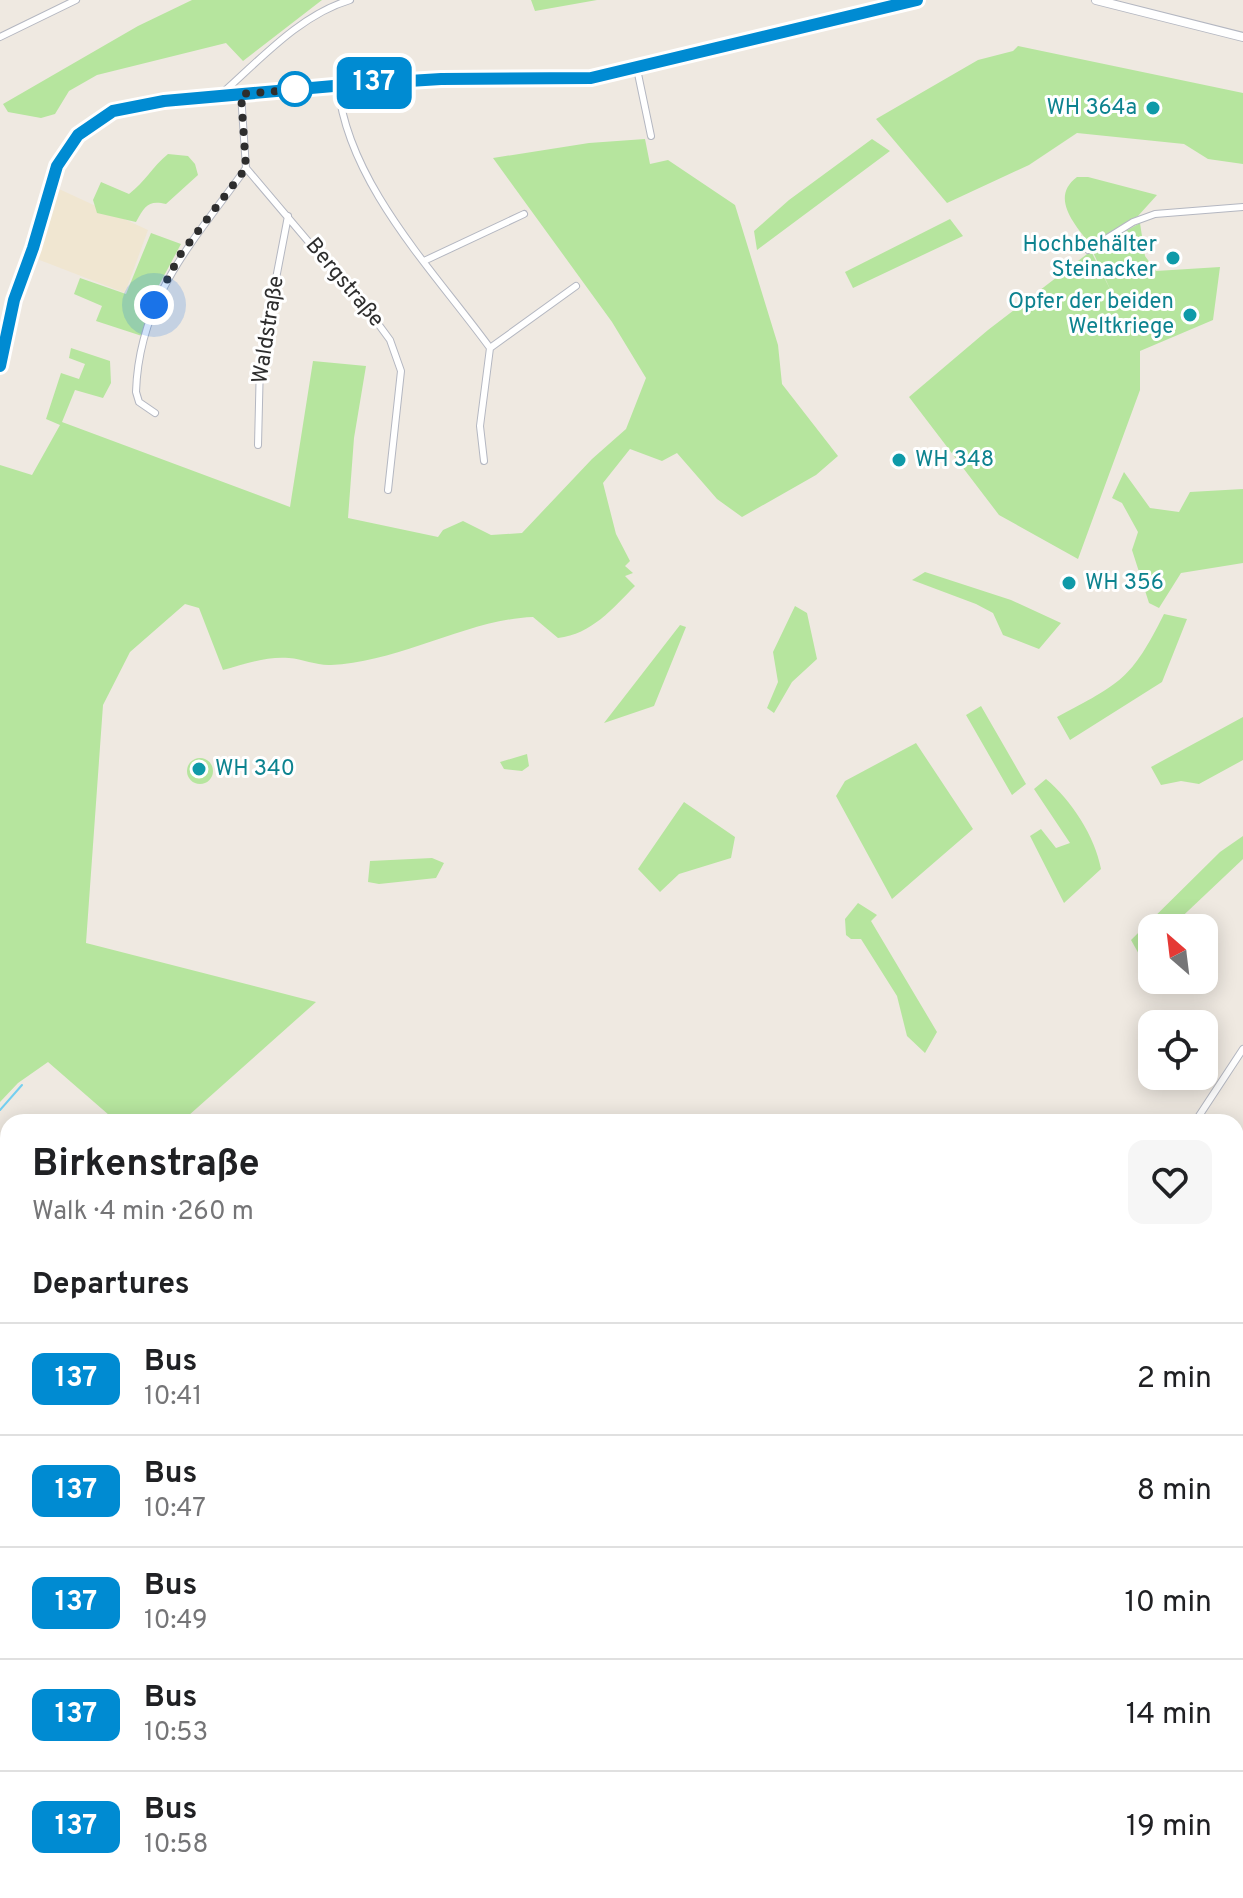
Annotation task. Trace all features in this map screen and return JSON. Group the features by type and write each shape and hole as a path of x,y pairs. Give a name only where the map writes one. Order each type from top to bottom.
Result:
{"street":[{"path":"0,37 76,0"},
{"path":"219,96 308,20 350,0"},
{"path":"0,366 14,300 33,248 51,180 64,152 85,128 113,111 164,101 338,86 441,79 591,78 917,0"},
{"path":"1096,0 1243,37"},
{"path":"637,69 651,136"},
{"path":"338,86 342,117 391,221 490,348 480,426 484,461"},
{"path":"155,413 139,402 136,392 154,305 180,255 246,168 241,94"},
{"name":"Bergstraße","path":"246,168 379,325 399,358 401,371 388,490"},
{"path":"1088,250 1133,222 1155,214 1243,207"},
{"path":"424,261 524,214"},
{"name":"Waldstraße","path":"258,445 260,362 288,216"},
{"path":"490,348 576,286"},
{"path":"1200,1114 1243,1049"}],"shaded area":[{"path":"59,189 148,230 125,293 37,259"}],"green space":[{"path":"192,0 322,0 243,61 226,43 97,75 69,91 55,114 41,118 8,112 3,104 138,26"},
{"path":"531,0 597,0 535,11"},
{"path":"1018,46 1243,93 1243,164 1208,159 1184,144 1077,133 1029,165 947,203 876,119 978,60 1013,51"},
{"path":"645,139 650,164 668,160 735,205 778,345 782,384 838,456 816,475 742,517 717,499 677,453 662,461 630,449 603,483 616,534 630,561 625,566 633,573 625,576 635,586 601,619 570,636 558,638 533,617 484,625 356,662 326,665 272,658 223,670 199,608 185,604 130,652 103,705 86,943 316,1002 190,1114 108,1114 48,1062 18,1083 0,1102 0,465 32,475 60,425 46,419 61,373 79,379 85,364 69,358 71,348 110,361 111,383 103,398 75,390 62,422 290,507 313,361 366,366 354,438 348,518 438,537 443,530 463,521 491,535 522,533 592,459 626,429 646,378 612,322 493,158 589,143"},
{"path":"872,139 890,151 757,250 754,231 789,200"},
{"path":"168,154 188,156 195,164 198,175 166,204 148,206 136,222 97,213 93,200 101,182 129,194"},
{"path":"1077,177 1088,177 1157,195 1138,216 1090,244 1072,219 1065,202 1065,193"},
{"path":"950,219 963,236 853,288 845,272"},
{"path":"1140,223 1145,256 1156,271 1220,267 1213,320 1140,351 1140,390 1078,559 999,515 909,397 988,330 1091,251 1111,291 1092,250"},
{"path":"151,233 181,244 151,300 142,336 96,321 102,306 74,294 80,278 126,294"},
{"path":"1124,472 1150,508 1179,512 1190,492 1243,489 1243,563 1181,573 1159,608 1149,603 1132,550 1138,532 1122,503 1112,498"},
{"path":"925,572 1011,600 1061,623 1039,649 1003,635 993,613 912,580"},
{"path":"795,606 807,613 817,659 792,682 774,713 767,708 778,682 773,652"},
{"path":"1164,614 1187,619 1162,682 1070,740 1057,717 1122,678 1133,667"},
{"path":"680,625 686,627 654,706 604,723"},
{"path":"981,706 1026,784 1012,795 966,715"},
{"path":"1243,717 1243,760 1199,784 1181,781 1161,785 1151,767"},
{"path":"916,743 973,829 892,899 836,796 845,781"},
{"path":"527,754 529,766 522,771 504,769 500,762"},
{"path":"200,758 209,762 213,771 209,780 200,784 191,780 187,771 191,762"},
{"path":"1046,779 1081,820 1101,869 1064,903 1030,836 1041,829 1056,848 1070,843 1034,789"},
{"path":"684,802 735,837 731,858 679,874 660,892 638,869"},
{"path":"1243,836 1243,859 1185,914 1157,914 1220,852"},
{"path":"432,858 444,863 436,878 379,884 368,882 370,861"},
{"path":"858,903 877,915 871,921 937,1032 925,1053 907,1036 897,996 861,939 851,939 846,935 845,919"},
{"path":"1138,933 1138,952 1131,940"}],"waterway":[{"path":"0,1110 22,1085"}],"bus line":[{"name":"137","path":"0,366 14,300 57,166 78,135 93,121 113,111 164,101 345,85 441,79 591,78 917,0"}],"place":[{"name":"WH 364a","path":"1153,108"},
{"name":"Hochbehälter Steinacker","path":"1173,258"},
{"name":"Opfer der beiden Weltkriege","path":"1190,315"},
{"name":"WH 348","path":"899,460"},
{"name":"WH 356","path":"1069,583"},
{"name":"WH 340","path":"199,769"}],"route":[{"path":"154,305 180,255 246,168 241,94 301,89 295,89"}]}
